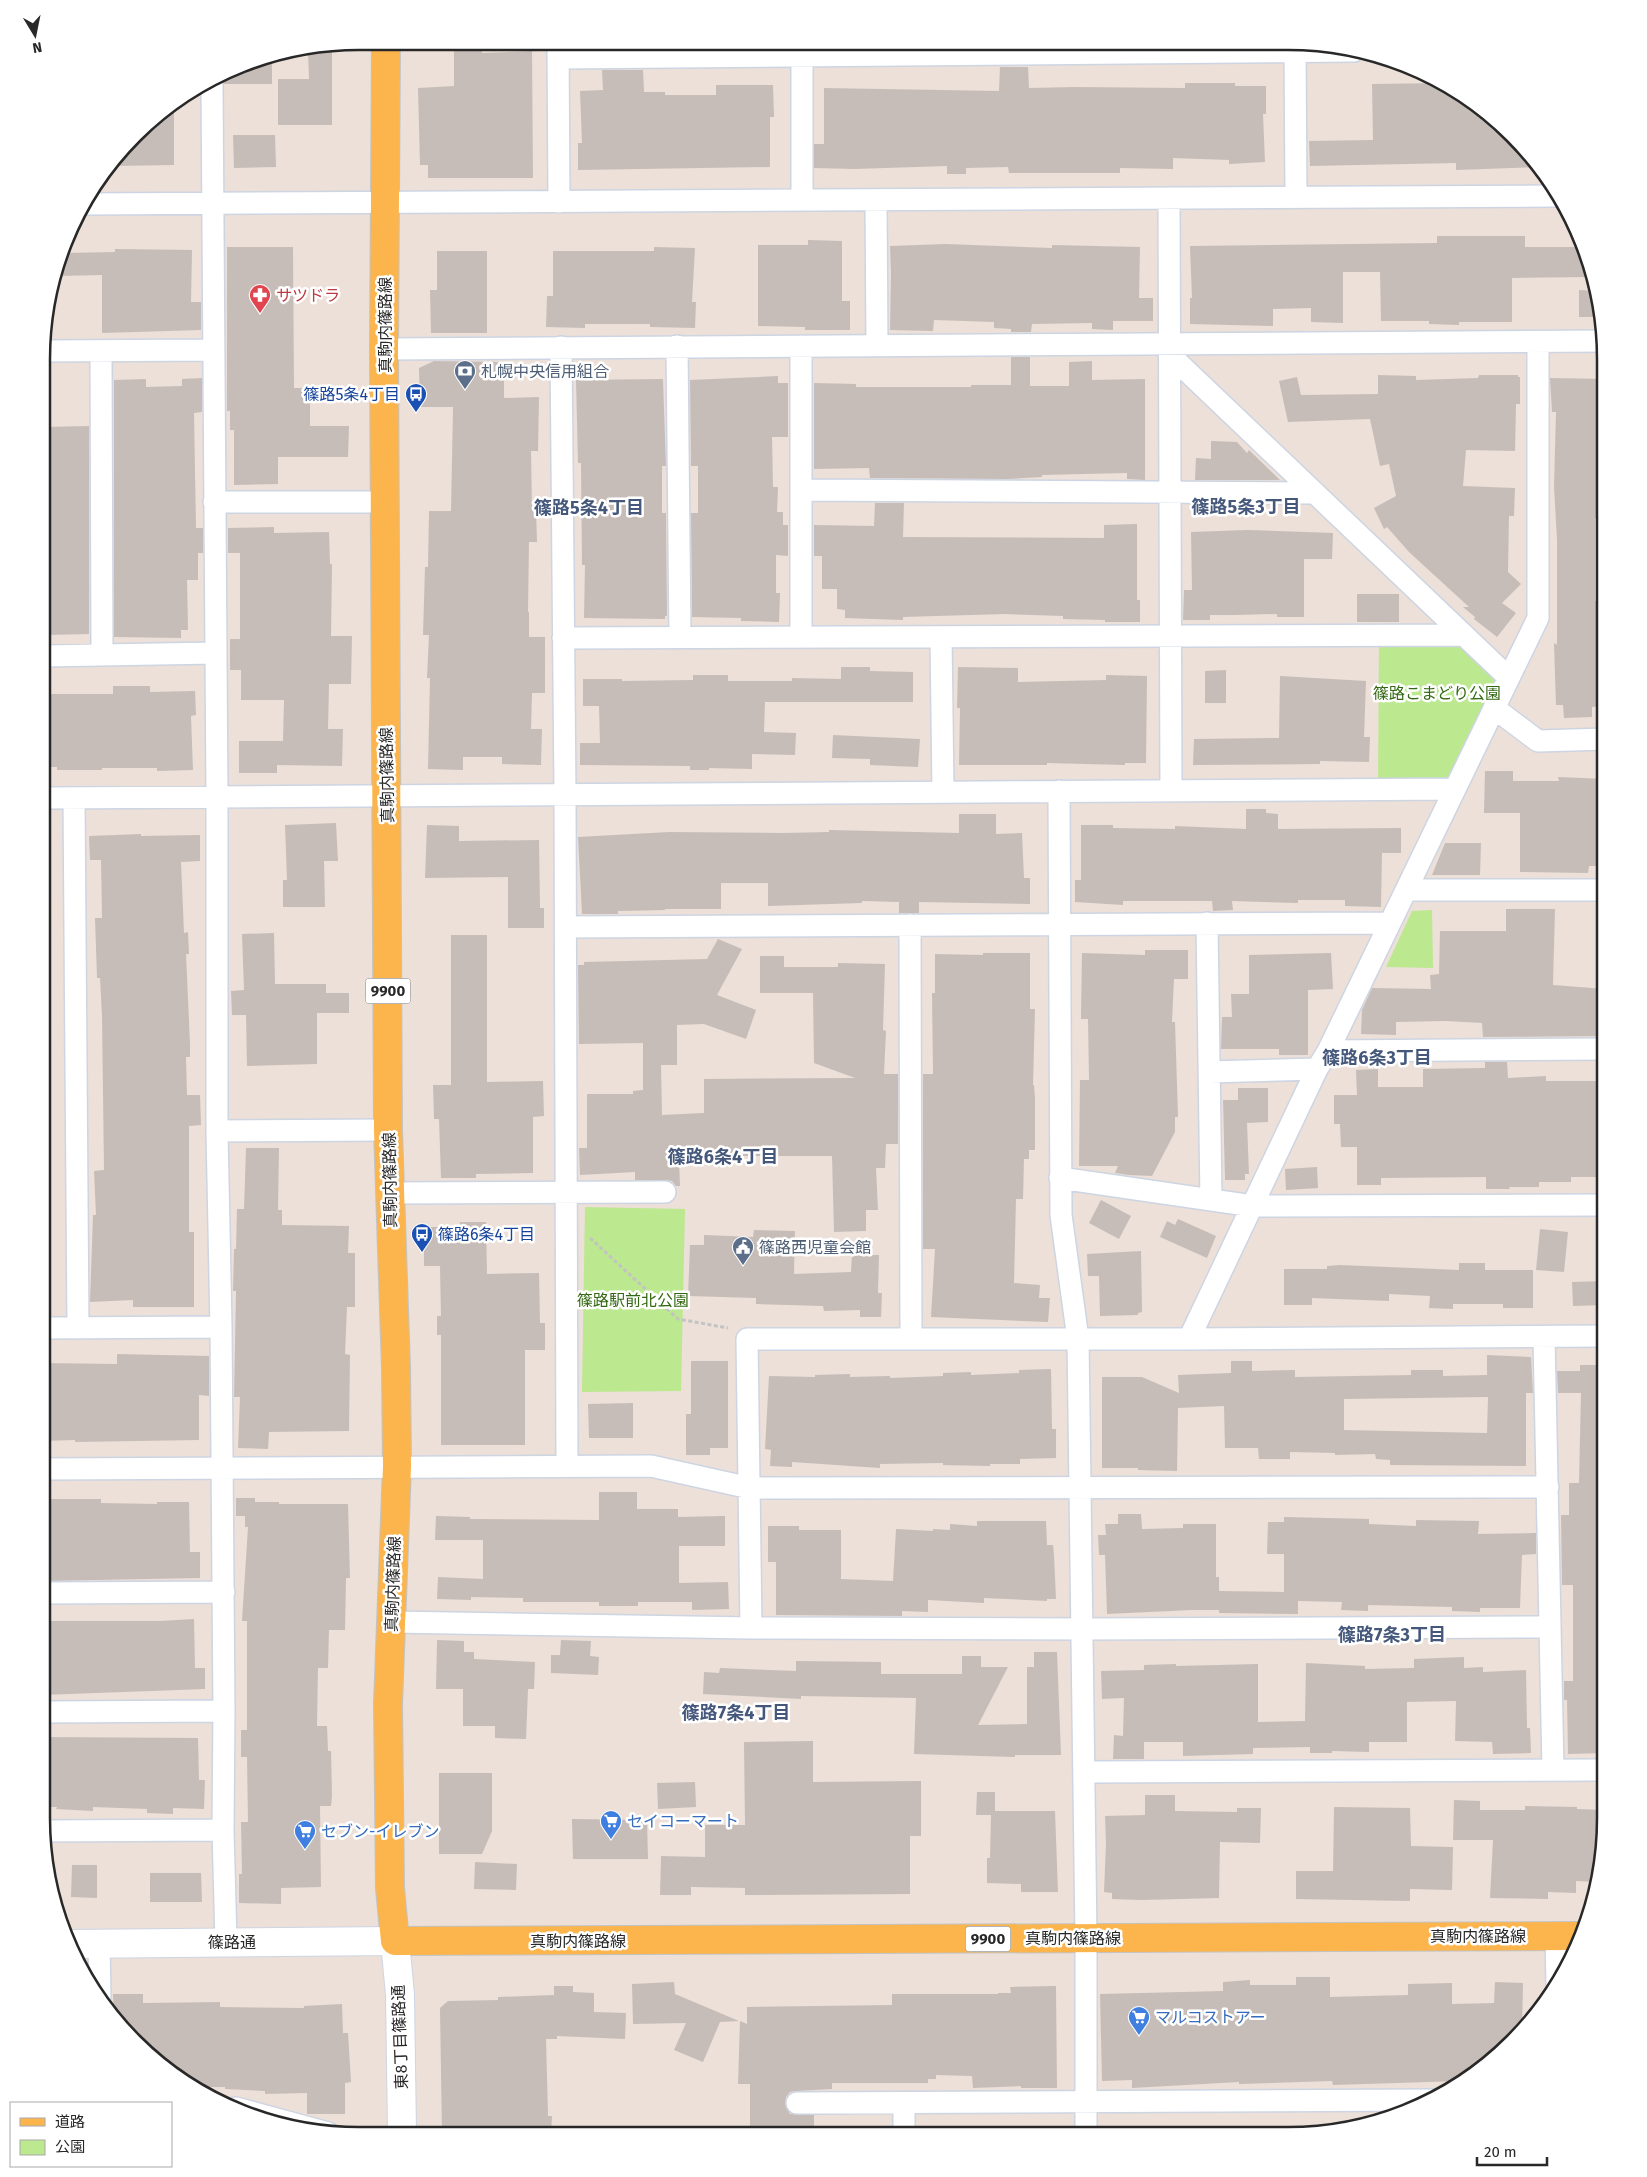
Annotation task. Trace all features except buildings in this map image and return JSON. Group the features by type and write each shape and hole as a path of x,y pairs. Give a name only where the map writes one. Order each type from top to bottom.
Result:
{"main road":[{"name":"真駒内篠路線","path":"386,50 384,349 388,1130 396,1369 397,1466 388,1714 390,1888 395,1941 1569,1936"},
{"name":"篠路通","path":"78,1944 395,1941"},
{"name":"東8丁目篠路通","path":"395,1941 400,1995 402,2127"}],"street":[{"path":"559,202 558,50 678,50"},
{"path":"802,50 802,200"},
{"path":"1295,50 1296,197"},
{"path":"212,87 217,798 217,1131 223,1468 223,1830 226,1942"},
{"path":"92,204 1550,196"},
{"path":"1169,198 1171,790"},
{"path":"876,200 877,346"},
{"path":"384,349 877,346 1171,350 1596,341"},
{"path":"1189,1339 1317,1069 1328,1051 1538,618 1538,342"},
{"path":"677,346 680,638"},
{"path":"800,637 801,346"},
{"path":"561,347 566,927 567,1465"},
{"path":"50,351 214,350"},
{"path":"1171,350 1315,493 1509,678"},
{"path":"100,351 102,655"},
{"path":"801,490 1315,493"},
{"path":"214,502 385,502"},
{"path":"563,638 1464,635"},
{"path":"941,637 943,792"},
{"path":"50,656 216,653"},
{"path":"1494,708 1538,741 1597,739"},
{"path":"50,798 1455,789"},
{"path":"1058,791 1061,1214 1078,1339 1086,1938 1086,2127"},
{"path":"74,798 78,1328"},
{"path":"1406,890 1597,890"},
{"path":"566,927 1390,923"},
{"path":"1207,924 1211,1200"},
{"path":"910,925 911,1339"},
{"path":"1328,1051 1597,1049"},
{"path":"1209,1072 1317,1069"},
{"path":"217,1131 388,1130"},
{"path":"1060,1178 1253,1206 1597,1205"},
{"path":"390,1193 665,1192"},
{"path":"50,1328 221,1327"},
{"path":"751,1628 747,1339 1597,1336"},
{"path":"1544,1337 1553,1770"},
{"path":"50,1469 651,1466 750,1488 1548,1487"},
{"path":"50,1593 224,1592"},
{"path":"392,1622 751,1628 1550,1627"},
{"path":"50,1712 224,1712"},
{"path":"1084,1772 1597,1770"},
{"path":"51,1831 223,1830"},
{"path":"1564,1956 1569,1936"},
{"path":"98,1944 100,1985"},
{"path":"797,2103 1412,2100"},
{"path":"904,2103 904,2127"}],"path":[{"path":"582,1237 589,1237 678,1319 734,1329"}],"green space":[{"name":"篠路こまどり公園","path":"1379,635 1464,635 1509,678 1455,789 1378,789"},
{"path":"1432,910 1433,968 1386,967 1412,911"},
{"name":"篠路駅前北公園","path":"585,1207 685,1209 681,1391 582,1392"}],"place":[{"name":"サツドラ","path":"260,314"},
{"name":"札幌中央信用組合","path":"465,390"},
{"name":"篠路5条4丁目","path":"416,413"},
{"name":"篠路6条4丁目","path":"422,1253"},
{"name":"篠路西児童会館","path":"743,1266"},
{"name":"セイコーマート","path":"611,1840"},
{"name":"セブン-イレブン","path":"305,1850"},
{"name":"マルコストアー","path":"1139,2036"}],"district":[{"name":"篠路5条3丁目","path":"1246,507"},
{"name":"篠路5条4丁目","path":"589,508"},
{"name":"篠路6条3丁目","path":"1377,1058"},
{"name":"篠路6条4丁目","path":"723,1157"},
{"name":"篠路7条3丁目","path":"1392,1635"},
{"name":"篠路7条4丁目","path":"736,1713"}]}
